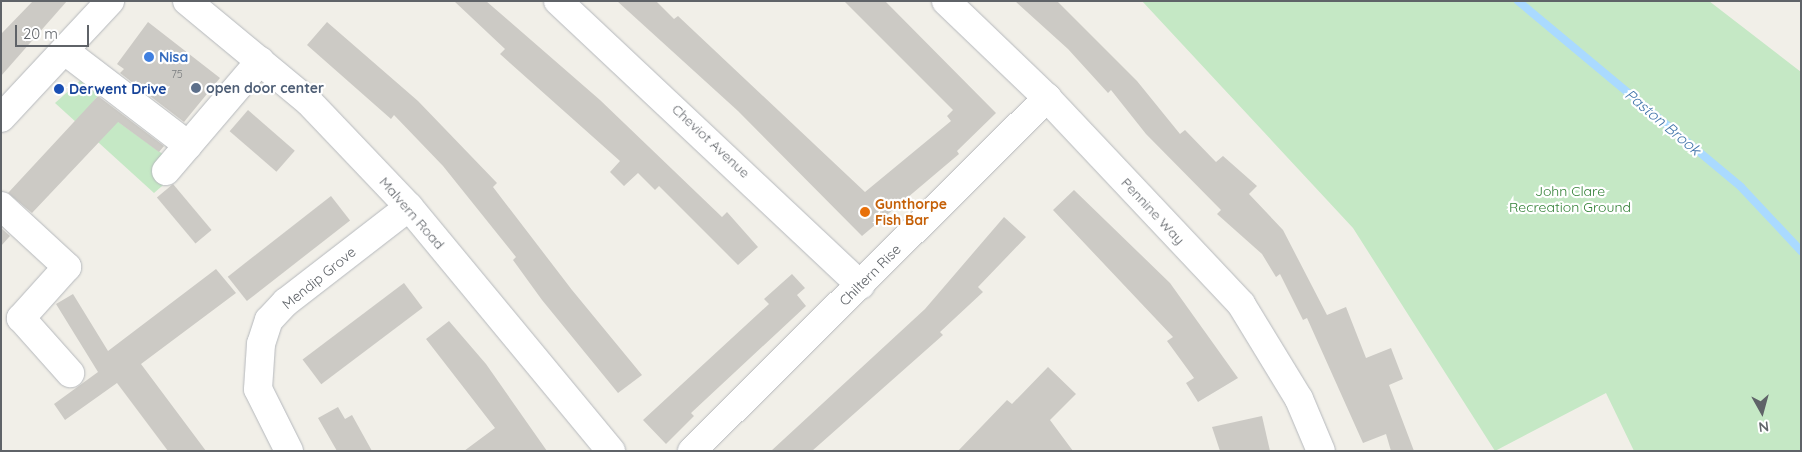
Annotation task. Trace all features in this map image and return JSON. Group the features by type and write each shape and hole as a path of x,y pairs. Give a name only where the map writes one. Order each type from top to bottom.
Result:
{"street":[{"path":"1,118 66,51 110,1"},
{"name":"Malvern Road","path":"187,1 309,102 409,208 611,451"},
{"name":"Cheviot Avenue","path":"558,1 860,284"},
{"name":"Pennine Way","path":"946,1 1047,98 1241,304 1299,400 1321,451"},
{"path":"66,51 188,145"},
{"path":"166,171 260,61"},
{"name":"Chiltern Rise","path":"692,451 1047,98"},
{"path":"1,206 67,267 21,318 70,373"},
{"name":"Mendip Grove","path":"289,451 258,389 261,344 269,320 286,302 409,208"}],"green space":[{"name":"John Clare Recreation Ground","path":"1142,1 1709,1 1801,72 1801,451 1634,451 1606,393 1495,451 1353,228"},
{"path":"82,79 102,91 92,103 164,155 169,180 154,193 55,103"}],"building":[{"path":"33,1 67,1 1,76 1,34"},
{"path":"454,1 486,1 600,100 722,217 727,212 758,247 738,265 659,186 655,190 638,173 624,186 610,172 620,161 500,54 505,49"},
{"path":"617,1 656,1 674,19 678,16 865,192 951,121 947,116 953,110 844,1 885,1 996,113 957,151 959,154 862,236 738,111"},
{"path":"1015,1 1057,1 1137,81 1180,134 1185,130 1216,162 1223,156 1257,186 1249,194 1283,230 1327,315 1346,307 1366,358 1391,348 1403,379 1389,385 1414,451 1391,451 1386,434 1363,443 1307,318 1303,320 1280,274 1276,277 1262,254 1217,214 1221,210 1146,134 1111,90 1108,93 1068,49"},
{"path":"148,22 220,78 184,122 120,73 124,69 117,64"},
{"path":"327,22 418,101 497,183 493,187 572,290 642,375 618,393 542,300 513,260 516,257 443,166 394,115 391,119 307,45"},
{"path":"98,96 164,146 159,152 118,122 32,213 8,193"},
{"path":"248,110 295,151 276,172 230,131"},
{"path":"173,184 212,230 195,243 157,197"},
{"path":"1074,190 1170,283 1238,378 1198,402 1186,383 1194,378 1167,341 1173,337 1053,210"},
{"path":"331,196 350,220 247,301 228,277"},
{"path":"1004,217 1026,237 978,287 983,292 940,332 943,335 812,451 771,451 925,309"},
{"path":"1,228 10,236 1,246"},
{"path":"216,269 236,293 141,364 206,451 168,451 117,383 65,420 54,404 98,372 56,304 73,294 108,351"},
{"path":"792,274 805,288 797,295 806,306 691,413 694,416 666,444 643,420 769,304 764,299"},
{"path":"404,283 423,308 321,384 303,359"},
{"path":"449,321 486,364 547,451 464,451 495,428 426,339"},
{"path":"1048,367 1076,394 1050,420 1073,451 958,451 1007,400 1012,404"},
{"path":"338,407 345,419 352,415 372,451 337,451 318,418"},
{"path":"1262,416 1270,451 1220,451 1212,427"}],"waterway":[{"name":"Paston Brook","path":"1518,1 1741,187 1801,251"}],"place":[{"name":"Nisa","path":"149,57"},
{"name":"open door center","path":"196,88"},
{"name":"Derwent Drive","path":"59,89"},
{"name":"Gunthorpe Fish Bar","path":"865,212"}]}
